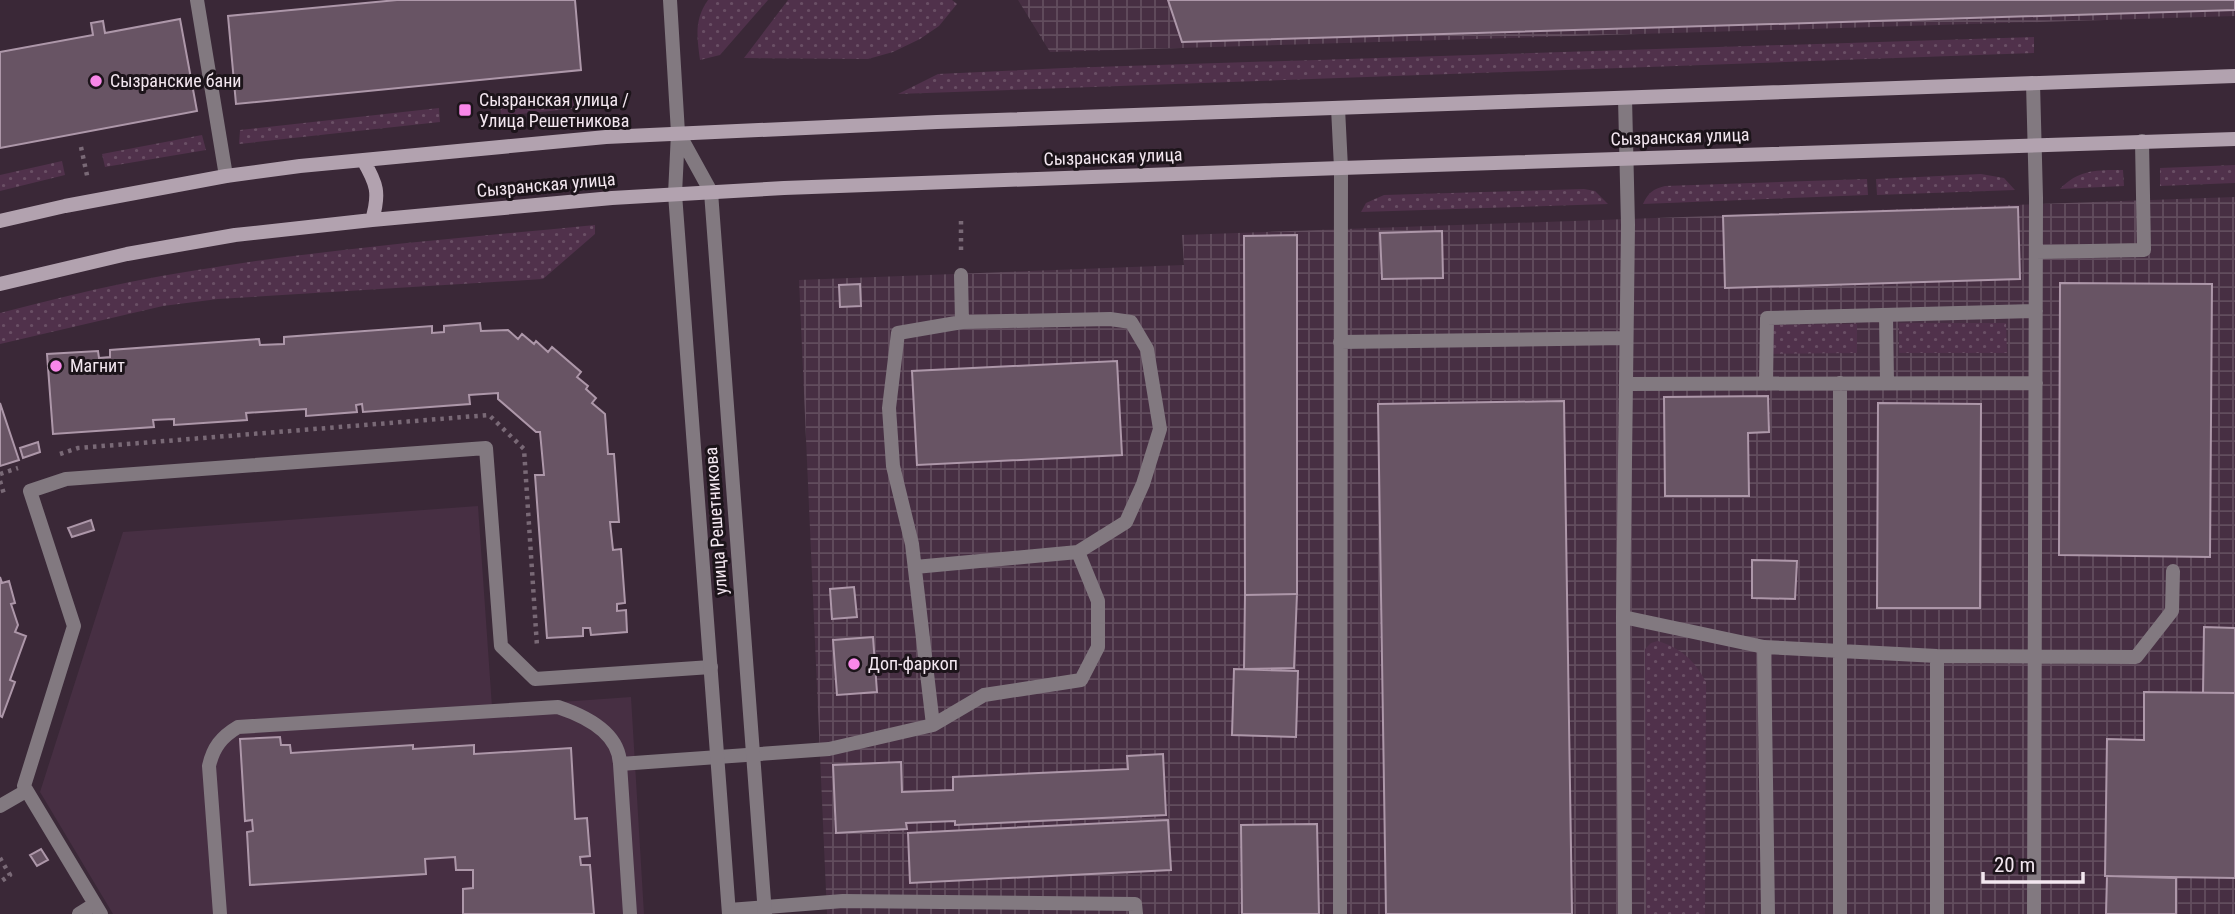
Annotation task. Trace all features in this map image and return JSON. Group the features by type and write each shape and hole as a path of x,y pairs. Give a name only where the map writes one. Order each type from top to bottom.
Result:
{"street":[{"path":"197,0 226,176"},
{"name":"улица Решетникова","path":"670,0 678,133 675,194 729,912"},
{"path":"0,221 226,176 606,137 2235,76"},
{"path":"2033,83 2036,252 2034,914"},
{"path":"1625,98 1628,225 1623,617 1625,914"},
{"path":"1338,108 1341,168 1340,914"},
{"name":"улица Решетникова","path":"678,133 711,192 764,911"},
{"name":"Сызранская улица","path":"0,284 127,254 235,235 372,220 675,194 1341,168 2235,139"},
{"path":"2036,252 2144,250 2142,141"},
{"path":"363,160 375,182 378,200 372,220"},
{"path":"961,275 961,322"},
{"path":"1766,384 1766,318 2036,311"},
{"path":"1886,315 1887,383"},
{"path":"915,567 1078,552 1126,522 1143,484 1160,429 1147,349 1131,322 1110,319 961,322 898,333 888,408 893,466 912,544 933,725"},
{"path":"1340,342 1626,338"},
{"path":"1840,383 1840,914"},
{"path":"1626,384 2036,383"},
{"path":"79,914 98,909 24,786 74,625 30,491 65,479 486,448 501,646 535,680 711,667"},
{"path":"620,764 829,749 933,725 984,695 1082,680 1098,647 1098,601 1078,552"},
{"path":"1623,617 1764,647 1937,656 2136,657 2172,611 2173,571"},
{"path":"1764,647 1768,914"},
{"path":"1937,656 1937,914"},
{"path":"220,914 209,766 212,753 220,741 238,727 558,707 586,719 609,737 620,752 630,914"},
{"path":"0,806 26,790"},
{"path":"729,912 764,911 843,901 1135,904 1136,914"}],"path":[{"path":"80,147 92,201"},
{"path":"961,221 961,275"},
{"path":"52,456 78,448 489,415 524,449 538,658"},
{"path":"0,474 26,465"},
{"path":"0,481 9,507"},
{"path":"0,858 10,875 0,881"}],"shaded area":[{"path":"708,0 768,0 720,55 700,60 699,22"},
{"path":"788,0 952,0 957,4 939,26 920,39 893,52 868,59 744,58"},
{"path":"1018,0 2235,0 2235,16 1050,52"},
{"path":"2034,37 2034,53 898,94 938,74"},
{"path":"582,95 590,107 501,116 500,102"},
{"path":"439,108 440,122 239,144 240,130"},
{"path":"202,135 206,150 105,167 102,154"},
{"path":"62,161 65,175 0,191 0,175"},
{"path":"2235,165 2235,183 2160,186 2160,168"},
{"path":"2123,170 2124,186 2060,189 2082,174"},
{"path":"1981,174 2004,178 2015,190 1877,195 1876,179"},
{"path":"1867,179 1868,195 1643,204 1651,192 1665,186"},
{"path":"1584,189 1595,191 1608,204 1361,212 1366,203 1384,195"},
{"path":"2235,197 2235,914 827,914 799,280 1184,265 1182,235"},
{"path":"595,225 595,234 543,279 218,299 163,306 0,344 0,313 130,282 303,255"},
{"path":"1899,323 2006,323 2007,353 1899,353"},
{"path":"1857,324 1857,353 1766,354 1766,325"},
{"path":"478,506 492,707 631,697 644,914 113,914 40,792 123,532"},
{"path":"1658,641 1674,647 1686,656 1706,682 1705,914 1646,914 1645,649"}],"building":[{"path":"397,0 575,0 581,70 236,104 228,16"},
{"path":"1168,0 2235,0 2235,10 1182,42"},
{"name":"Сызранские бани","path":"180,19 197,111 0,148 0,52 93,35 91,23 103,21 105,33"},
{"path":"2018,207 2020,279 1725,288 1723,216"},
{"path":"1442,231 1443,278 1382,279 1380,233"},
{"path":"1297,235 1297,594 1245,595 1244,236"},
{"path":"2060,283 2212,284 2210,557 2059,555"},
{"path":"860,284 861,306 840,307 839,285"},
{"path":"480,323 481,331 508,330 518,339 522,334 534,344 536,341 548,352 552,347 581,372 577,377 588,386 586,389 596,398 592,403 605,414 608,454 614,454 619,522 610,522 613,550 621,549 625,603 617,604 617,611 626,610 627,632 591,635 590,628 583,628 583,636 547,638 535,475 544,475 540,432 536,432 498,399 498,393 469,395 470,404 363,412 362,404 356,405 357,412 306,416 306,409 246,413 247,420 174,425 174,419 153,420 154,427 53,434 47,354 98,351 99,358 110,357 110,350 259,339 260,345 284,344 284,337 432,326 432,333 444,332 444,326"},
{"path":"1117,361 1122,455 917,465 912,371"},
{"path":"1768,396 1769,432 1748,433 1749,496 1665,496 1664,397"},
{"path":"1564,401 1572,914 1386,914 1378,404"},
{"path":"0,403 19,460 0,466"},
{"path":"1878,403 1981,404 1980,608 1877,608"},
{"path":"38,442 40,452 23,458 20,448"},
{"path":"91,520 94,530 72,537 68,528"},
{"path":"1752,560 1797,561 1795,599 1752,598"},
{"path":"0,577 2,583 9,581 15,603 11,604 18,625 15,632 26,636 10,680 15,682 2,717 0,716"},
{"path":"854,587 857,617 832,619 830,589"},
{"path":"1297,594 1294,668 1244,669 1245,595"},
{"path":"2204,627 2235,628 2235,693 2203,693"},
{"path":"873,637 877,692 837,695 833,640"},
{"path":"1234,669 1298,671 1296,737 1232,735"},
{"path":"2144,692 2235,693 2235,878 2105,876 2107,739 2144,740"},
{"path":"280,737 281,745 290,745 291,753 413,745 413,749 474,745 474,754 571,748 575,819 587,818 590,856 580,857 581,865 590,865 594,914 463,914 463,889 473,888 473,870 456,870 455,857 425,859 426,874 250,885 247,832 253,831 252,820 245,821 240,739"},
{"path":"1163,754 1166,815 955,825 955,821 906,823 907,829 836,833 833,765 901,762 902,792 953,790 953,777 1128,769 1127,756"},
{"path":"1168,820 1171,870 910,883 908,833"},
{"path":"1317,824 1319,914 1242,914 1241,825"},
{"path":"41,849 48,860 37,866 30,855"},
{"path":"2107,876 2176,878 2176,914 2106,914"}],"place":[{"name":"Сызранские бани","path":"96,81"},
{"name":"Сызранская улица / Улица Решетникова","path":"465,110"},
{"name":"Магнит","path":"56,366"},
{"name":"Доп-фаркоп","path":"854,664"}]}
